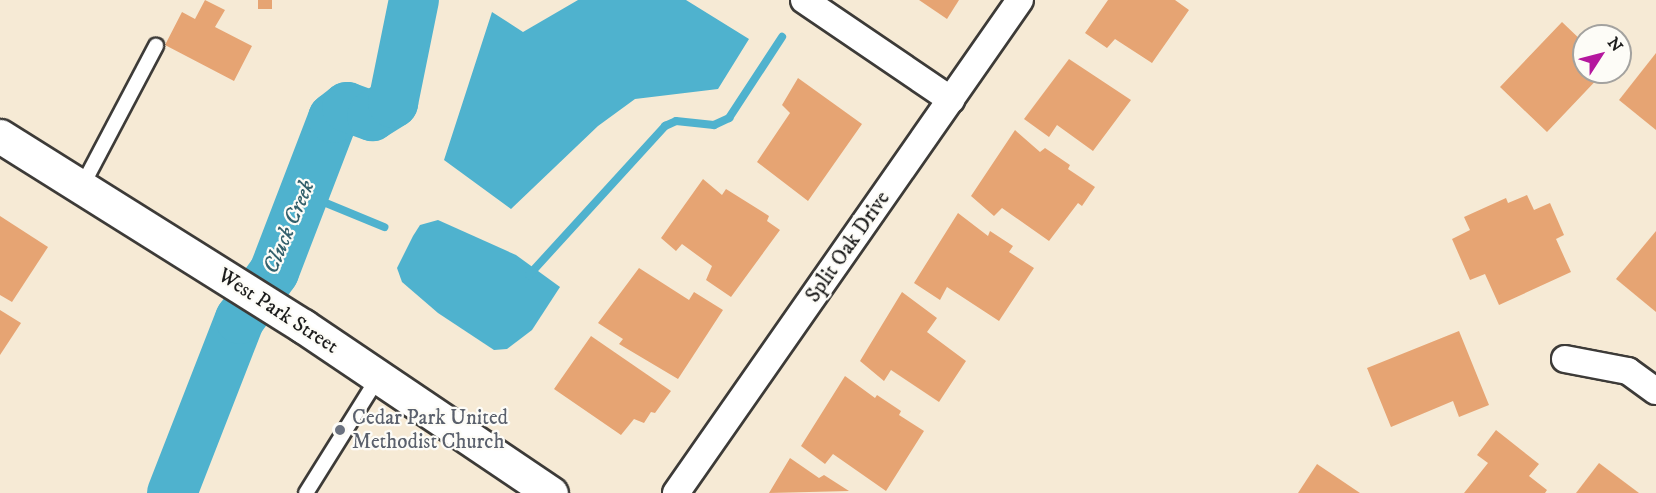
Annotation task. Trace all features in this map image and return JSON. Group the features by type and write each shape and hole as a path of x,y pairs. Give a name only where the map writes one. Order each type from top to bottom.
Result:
{"street":[{"path":"804,0 951,100"},
{"name":"Split Oak Drive","path":"676,493 1020,0"},
{"name":"West Park Street","path":"0,136 303,326 551,493"},
{"path":"1565,359 1628,371 1656,391"}],"lane":[{"path":"81,188 156,46"},
{"path":"306,493 380,376"}],"water":[{"path":"578,0 686,0 749,39 718,89 635,99 598,126 511,209 444,160 492,12 523,32"},
{"path":"438,220 516,255 560,287 532,330 507,349 494,350 438,313 402,282 397,268 413,236 420,225"}],"building":[{"path":"205,0 225,10 215,27 252,46 234,81 165,45 182,12 195,19"},
{"path":"258,0 272,0 272,9 258,9"},
{"path":"919,0 959,0 947,19"},
{"path":"1108,0 1175,0 1189,10 1152,63 1115,39 1107,48 1085,33"},
{"path":"1562,22 1572,32 1572,84 1593,84 1547,132 1500,87"},
{"path":"1656,53 1656,130 1619,100"},
{"path":"1069,59 1131,100 1093,151 1057,125 1049,137 1024,119"},
{"path":"798,78 862,124 808,201 757,162 790,113 782,105"},
{"path":"1015,130 1040,152 1045,148 1070,165 1068,169 1095,187 1082,206 1078,203 1049,241 1002,208 994,216 971,196"},
{"path":"703,179 722,195 726,189 769,216 767,221 780,230 731,297 706,280 712,266 682,244 676,251 661,238"},
{"path":"1527,195 1534,210 1550,203 1564,235 1556,239 1571,272 1499,305 1485,274 1470,280 1452,239 1470,230 1464,217 1506,198 1508,203"},
{"path":"958,213 988,236 990,231 1013,246 1009,252 1034,268 999,321 947,287 940,300 914,283"},
{"path":"0,216 48,247 12,302 0,295"},
{"path":"1656,231 1656,312 1616,279"},
{"path":"639,268 689,300 694,292 723,310 678,379 619,344 623,339 598,323"},
{"path":"902,292 937,318 927,332 966,361 939,402 891,370 884,381 860,361"},
{"path":"0,310 21,323 0,355"},
{"path":"1459,331 1489,405 1459,417 1453,401 1391,427 1367,368"},
{"path":"591,336 671,391 655,413 651,412 644,423 634,419 621,435 554,389"},
{"path":"845,376 875,398 877,395 901,411 899,415 924,431 886,491 833,454 825,464 801,446"},
{"path":"1496,430 1539,464 1529,476 1547,490 1545,493 1464,493 1488,463 1477,455"},
{"path":"790,458 819,478 824,475 849,491 769,493"},
{"path":"1599,463 1639,493 1576,493"},
{"path":"1317,464 1360,493 1298,493"}],"waterway":[{"name":"Cluck Creek","path":"172,493 240,319 274,272 333,118 347,107 372,116 393,103 414,0"},
{"path":"529,275 665,126 676,121 714,125 729,118 782,37"},
{"path":"304,194 384,227"}],"place":[{"name":"Cedar Park United Methodist Church","path":"340,430"}]}
